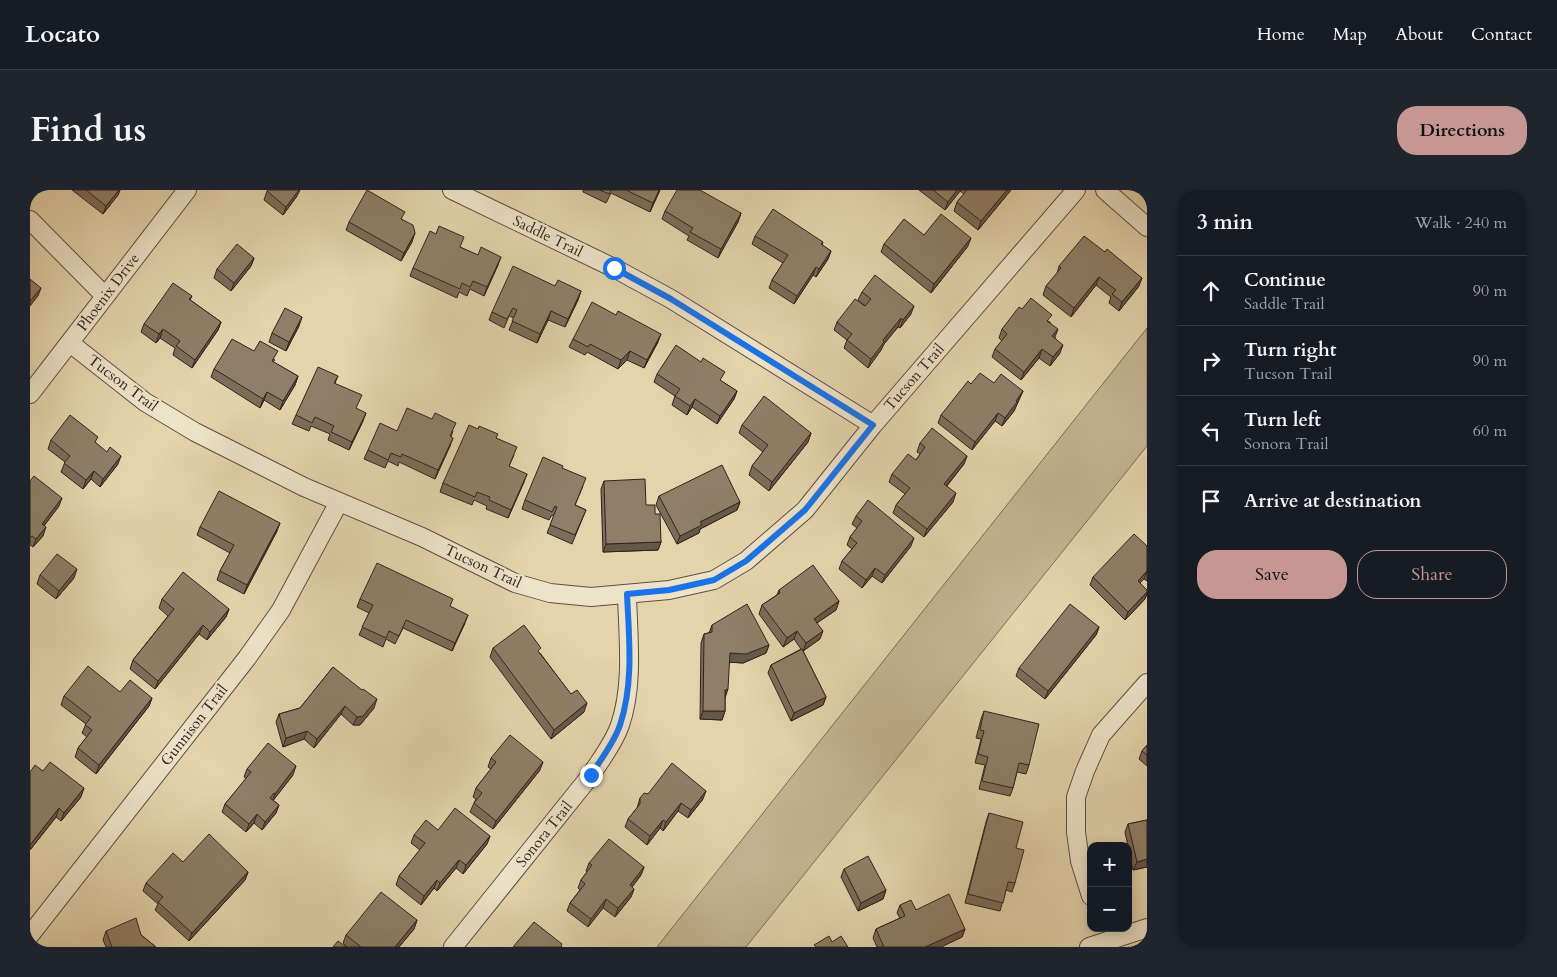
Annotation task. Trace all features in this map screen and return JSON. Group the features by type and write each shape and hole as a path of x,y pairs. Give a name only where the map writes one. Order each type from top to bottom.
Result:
{"street":[{"name":"Phoenix Drive","path":"30,394 187,190"},
{"name":"Saddle Trail","path":"452,190 614,268 671,299 873,425"},
{"name":"Tucson Trail","path":"70,342 145,402 195,432 304,487 422,537 515,583 550,593 591,596 669,590 714,580 746,561 805,510 873,425 1076,190"},
{"path":"1105,190 1147,227"},
{"path":"30,220 104,296"},
{"name":"Gunnison Trail","path":"30,935 247,658 280,610 339,502"},
{"name":"Sonora Trail","path":"453,947 585,782 609,748 620,725 630,676 627,594"},
{"path":"1088,887 1080,861 1076,832 1076,797 1084,771 1101,735 1147,683"},
{"path":"1098,939 1147,928"}],"shaded area":[{"path":"1147,328 1147,446 746,947 657,947"}],"building":[{"path":"86,190 119,190 106,206"},
{"path":"268,190 299,190 286,207"},
{"path":"367,190 405,212 401,219 413,225 415,233 404,253 349,222"},
{"path":"600,190 611,190 609,194"},
{"path":"626,190 659,190 653,203"},
{"path":"677,190 700,190 741,213 721,249 690,232 693,228 665,211"},
{"path":"933,190 957,190 948,202"},
{"path":"967,190 1007,190 981,221 957,202"},
{"path":"773,209 823,242 821,244 831,251 819,269 816,267 797,296 772,280 788,255 755,236"},
{"path":"941,214 971,238 934,284 884,244 904,219 924,235"},
{"path":"439,226 464,237 460,247 478,255 481,247 501,257 487,287 473,281 470,287 462,283 460,289 413,268 430,231 436,234"},
{"path":"1084,236 1105,252 1107,249 1142,278 1122,302 1112,294 1116,290 1099,277 1074,308 1046,286 1061,268 1059,266"},
{"path":"237,244 254,258 234,283 217,269"},
{"path":"513,266 555,286 558,280 581,291 568,319 551,311 540,334 512,321 517,310 513,308 507,319 492,312"},
{"path":"875,275 914,306 903,320 901,318 883,340 884,342 871,359 847,340 852,334 837,322 855,299 865,306 871,299 862,292"},
{"path":"30,279 41,288 30,301"},
{"path":"173,283 192,296 189,299 221,322 195,360 176,346 180,341 163,329 159,334 144,324"},
{"path":"1031,298 1052,315 1047,321 1058,329 1052,336 1063,345 1053,357 1042,349 1024,372 995,349 1007,334 1002,329 1019,307 1022,309"},
{"path":"592,302 616,315 618,311 661,334 647,360 630,351 621,360 590,344 588,347 573,339"},
{"path":"285,308 302,317 289,342 272,333"},
{"path":"232,339 254,351 260,341 278,351 272,361 298,376 283,401 267,392 263,399 214,369"},
{"path":"676,345 701,362 703,358 725,372 720,380 737,391 720,416 695,399 690,406 675,396 680,389 657,374"},
{"path":"318,367 338,376 334,383 362,395 356,408 366,413 352,442 331,432 334,426 315,417 312,423 296,415"},
{"path":"980,373 994,383 1001,374 1023,391 1005,418 998,413 975,442 941,415 968,381 971,384"},
{"path":"764,396 811,433 772,482 752,466 768,445 742,425"},
{"path":"407,408 432,419 435,413 456,423 450,436 453,438 438,470 402,454 401,457 391,453 388,460 368,450 380,423 397,431"},
{"path":"70,415 98,437 95,442 107,452 110,447 121,456 103,479 94,471 86,480 64,463 70,456 51,440"},
{"path":"469,425 478,429 479,426 498,434 496,438 517,447 509,466 527,474 511,510 489,500 490,497 477,492 475,497 443,483"},
{"path":"932,428 967,456 944,484 956,493 927,529 896,505 910,488 892,474 908,454 916,460 925,447 920,443"},
{"path":"543,457 563,466 562,468 586,478 575,505 586,510 575,535 550,525 557,507 555,506 552,512 525,500"},
{"path":"722,465 740,502 700,522 702,525 680,536 659,496"},
{"path":"34,476 62,498 42,524 46,527 36,539 32,536 30,538 30,481"},
{"path":"645,479 646,505 655,505 655,514 660,514 661,542 606,544 604,481"},
{"path":"219,491 280,523 247,585 220,571 234,545 200,527"},
{"path":"868,500 914,538 885,575 875,568 866,580 842,561 857,543 850,537 862,521 856,516"},
{"path":"1134,534 1147,546 1147,571 1138,581 1147,592 1128,612 1093,577"},
{"path":"57,554 77,569 59,591 40,575"},
{"path":"377,563 453,599 450,606 468,615 455,643 406,620 399,636 389,631 386,638 362,627 373,605 360,599"},
{"path":"813,565 839,601 814,619 823,631 806,643 797,631 787,638 762,605 780,593 779,590"},
{"path":"183,572 229,609 210,632 203,625 158,681 133,660 174,609 162,599"},
{"path":"747,604 769,645 746,654 730,653 728,689 725,690 725,711 703,711 704,634 712,632 712,625"},
{"path":"1070,604 1099,627 1048,691 1019,668"},
{"path":"524,625 541,648 538,651 571,694 577,690 587,703 554,730 493,648"},
{"path":"802,649 826,697 794,713 771,665"},
{"path":"88,666 120,692 130,680 152,698 99,765 78,748 92,730 85,725 91,717 64,696"},
{"path":"333,667 362,690 377,699 363,716 357,717 345,706 317,739 307,731 286,738 279,714 300,708"},
{"path":"984,711 1039,724 1029,765 1019,763 1013,788 982,781 988,757 978,754 984,731 980,730"},
{"path":"510,735 543,762 496,821 474,803 482,793 476,788 496,762 491,758"},
{"path":"268,743 296,766 270,798 279,805 265,822 257,814 249,824 225,804 251,772 247,769"},
{"path":"1147,745 1147,755 1142,751"},
{"path":"50,762 84,788 64,813 59,808 30,845 30,772 35,765 43,771"},
{"path":"672,763 706,791 691,810 681,803 666,822 663,820 650,836 628,819 640,804 640,798 644,793 648,794"},
{"path":"455,808 490,836 466,865 459,860 440,883 437,880 424,896 399,876 425,843 414,835 426,820 438,830"},
{"path":"989,813 1023,822 1016,848 1024,850 1015,883 1008,882 1003,903 968,894"},
{"path":"1147,820 1147,859 1137,862 1128,824"},
{"path":"209,834 248,872 192,933 158,902 163,897 146,883 173,853 183,862"},
{"path":"609,839 644,867 630,885 634,889 618,908 606,899 591,919 570,903 585,884 581,880 592,865 589,863"},
{"path":"868,856 886,890 861,903 844,869"},
{"path":"381,892 417,920 395,947 361,947 346,935"},
{"path":"949,894 965,929 925,947 884,947 876,929 905,916 900,905 911,900 916,910"},
{"path":"136,918 141,935 156,947 112,947 106,931"},
{"path":"534,922 562,944 562,947 513,947"},
{"path":"829,936 832,942 841,936 848,947 816,947 814,945"},
{"path":"338,941 346,947 333,947"}],"route":[{"path":"591,775 609,748 620,725 630,676 627,594 669,590 714,580 746,561 805,510 873,425 671,299 614,268"}]}
